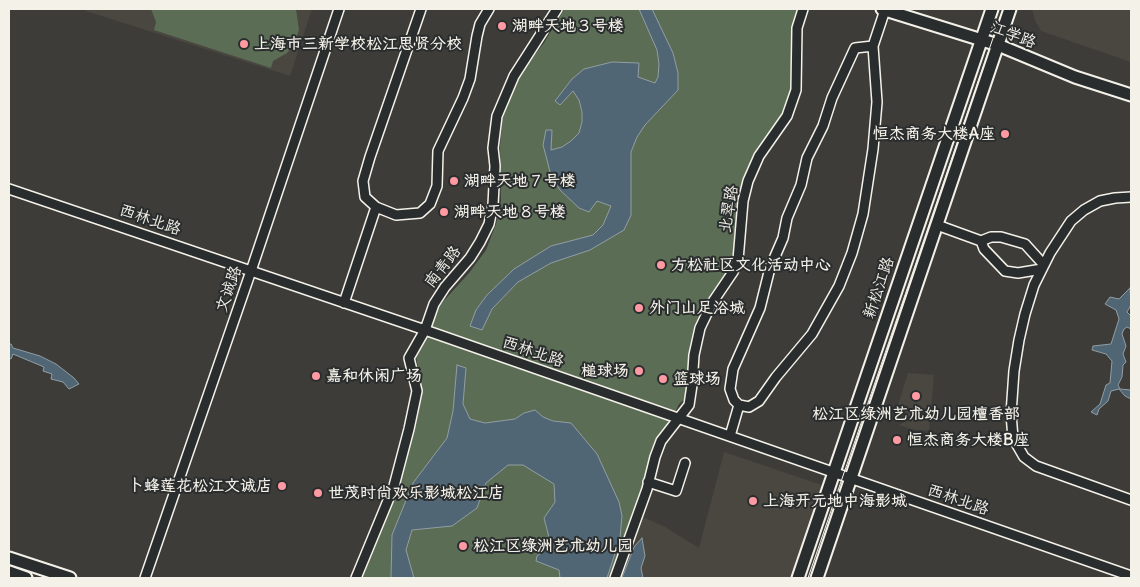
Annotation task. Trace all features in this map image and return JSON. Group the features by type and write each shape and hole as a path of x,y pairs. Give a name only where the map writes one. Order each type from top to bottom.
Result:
{"main road":[{"name":"江学路","path":"884,9 998,45 1075,77 1131,95"},
{"name":"新松江路","path":"798,578 992,9"},
{"path":"817,578 1010,9"},
{"path":"9,558 70,578"},
{"path":"9,572 26,578"}],"street":[{"name":"文诚路","path":"145,578 339,9"},
{"path":"421,9 363,181 366,197 376,207 396,214 420,213 430,204 437,186 438,151 470,79 480,24 489,9"},
{"name":"南青路","path":"356,578 394,486 417,392 409,358 425,330 434,304 445,287 475,250 489,224 494,205 493,148 497,116 514,76 557,9"},
{"name":"北翠路","path":"615,578 655,457 662,441 689,405 694,356 700,328 712,303 733,272 738,260 742,201 748,181 759,156 787,116 796,90 797,28 803,9"},
{"path":"873,46 855,48 839,81 826,112 823,126 808,158 800,185 786,218 783,238 770,268 760,308 733,369 730,389 734,400 739,405 749,407 759,401 776,377 812,334 839,286 849,261 863,214 873,149 877,102 873,46 884,9"},
{"name":"西林北路","path":"9,188 425,330 1131,576"},
{"path":"1131,197 1100,201 1071,220 1043,267 1034,285 1019,340 1014,371 1011,414 1013,438 1024,457 1036,466 1131,500"},
{"path":"344,303 376,207"},
{"path":"937,225 981,241 992,237 1001,237 1025,244 1043,267"},
{"path":"981,241 984,249 1004,271 1018,273 1043,267"},
{"path":"730,436 739,405"},
{"path":"648,482 676,491 685,463"}],"shaded area":[{"name":"上海市三新学校松江思贤分校","path":"87,9 312,9 290,76 86,11"},
{"path":"1032,9 1131,9 1131,62 1041,31"},
{"name":"松江区绿洲艺术幼儿园檀香部","path":"908,373 934,375 929,431 911,429 899,425 904,422 906,417 903,412 894,418"},
{"path":"724,452 822,485 790,578 620,578 641,516 665,527 699,548"}],"green space":[{"name":"上海市三新学校松江思贤分校","path":"151,9 296,9 299,30 293,46 287,53 273,61 271,68 154,30 156,22"},
{"path":"564,9 798,9 793,32 793,90 785,112 756,154 738,199 734,256 729,272 709,301 687,397 679,404 666,431 611,578 362,578 398,490 417,420 421,387 416,356 439,306 469,273 486,250 496,224 501,201 500,146 503,113 521,72 544,43"}],"water":[{"path":"639,9 652,9 673,53 678,73 678,90 645,125 637,137 631,152 631,215 624,230 590,250 551,263 518,282 492,309 482,330 470,326 476,310 487,295 514,269 551,246 593,235 603,225 611,206 597,201 589,212 579,208 560,190 551,176 543,145 546,130 552,130 551,150 562,147 579,133 582,112 579,100 573,91 560,105 555,101 572,79 584,69 612,62 639,63 638,77 655,83 658,77 659,64 657,50"},
{"path":"1130,288 1131,305 1127,312 1131,316 1131,329 1127,327 1122,334 1126,346 1123,354 1126,362 1123,365 1122,377 1118,385 1120,389 1131,390 1131,399 1125,396 1119,389 1111,391 1108,401 1099,409 1097,415 1091,412 1100,404 1106,385 1110,383 1112,361 1106,354 1092,350 1093,346 1111,344 1119,319 1116,310 1105,304 1110,297 1119,299"},
{"path":"9,344 13,348 40,356 56,364 79,384 69,389 63,382 51,379 52,374 43,371 44,367 13,354 11,359 9,358"},
{"path":"457,365 466,368 463,404 470,419 485,423 515,419 524,413 535,410 543,417 553,421 571,423 597,454 619,502 622,516 620,538 607,578 560,578 559,570 536,561 537,556 551,545 544,518 555,502 554,484 523,465 508,465 486,483 477,508 452,526 412,530 406,550 414,578 391,578 392,535 398,520 413,483 447,438 453,411"},
{"path":"642,538 645,556 641,568 643,578 622,578 634,547"}],"tram line":[{"path":"808,578 1003,9"}],"place":[{"name":"湖畔天地３号楼","path":"502,26"},
{"name":"上海市三新学校松江思贤分校","path":"244,44"},
{"name":"恒杰商务大楼A座","path":"1005,134"},
{"name":"湖畔天地７号楼","path":"454,181"},
{"name":"湖畔天地８号楼","path":"444,212"},
{"name":"方松社区文化活动中心","path":"661,265"},
{"name":"外门山足浴城","path":"639,308"},
{"name":"槌球场","path":"639,371"},
{"name":"嘉和休闲广场","path":"316,376"},
{"name":"篮球场","path":"663,379"},
{"name":"松江区绿洲艺术幼儿园檀香部","path":"916,396"},
{"name":"恒杰商务大楼B座","path":"897,440"},
{"name":"卜蜂莲花松江文诚店","path":"282,486"},
{"name":"世茂时尚欢乐影城松江店","path":"318,493"},
{"name":"上海开元地中海影城","path":"753,501"},
{"name":"松江区绿洲艺术幼儿园","path":"463,546"}]}
